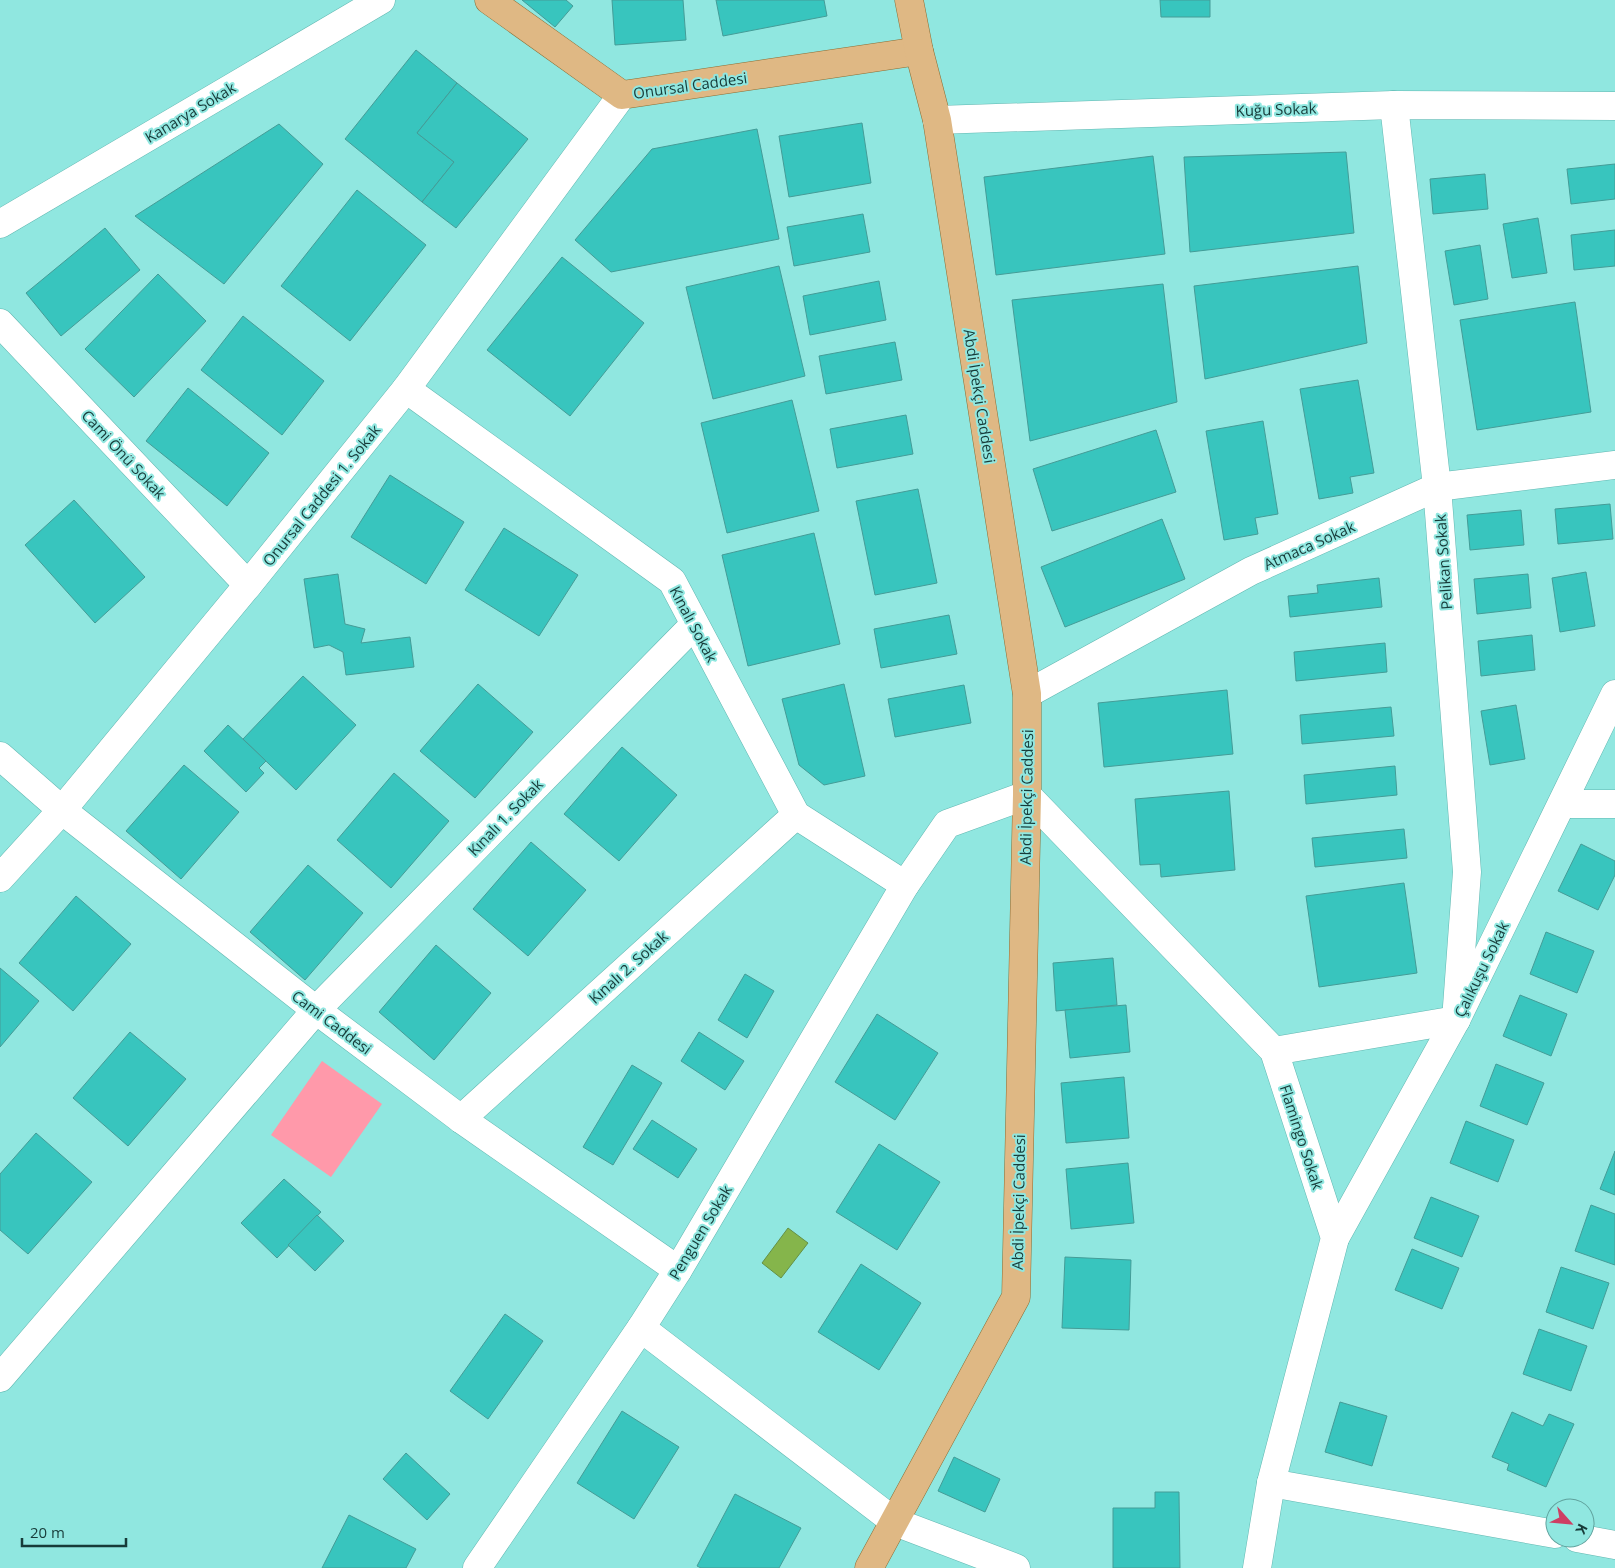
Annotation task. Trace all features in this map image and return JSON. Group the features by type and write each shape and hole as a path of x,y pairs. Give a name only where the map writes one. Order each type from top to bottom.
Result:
{"main road":[{"name":"Onursal Caddesi","path":"489,0 622,95 919,51"},
{"name":"Abdi İpekçi Caddesi","path":"869,1568 1016,1297 1027,795 1027,694 937,120 919,51 909,0"}],"street":[{"name":"Kanarya Sokak","path":"0,224 381,0"},
{"name":"Onursal Caddesi 1. Sokak","path":"0,878 62,810 406,390 622,95"},
{"name":"Kuğu Sokak","path":"937,120 1394,105 1615,106"},
{"name":"Pelikan Sokak","path":"1394,105 1438,487 1467,872 1456,1020"},
{"name":"Cami Önü Sokak","path":"0,323 248,585"},
{"name":"Kınalı Sokak","path":"406,390 672,581 796,815 904,885"},
{"name":"Atmaca Sokak","path":"1027,694 1252,571 1438,487 1615,464"},
{"name":"Kınalı 1. Sokak","path":"0,1378 316,1010 694,625"},
{"name":"Çalıkuşu Sokak","path":"1335,1238 1456,1020 1615,694"},
{"name":"Cami Caddesi","path":"0,756 62,810 316,1010 461,1119 678,1270"},
{"name":"Penguen Sokak","path":"477,1568 641,1328 678,1270 904,885 947,824 1027,795"},
{"name":"Flamingo Sokak","path":"1027,795 1274,1051 1335,1238"},
{"path":"1562,804 1615,804"},
{"name":"Kınalı 2. Sokak","path":"461,1119 796,815"},
{"path":"1274,1051 1456,1020"},
{"path":"1257,1568 1270,1483 1335,1238"},
{"path":"641,1328 895,1522 1016,1568"},
{"path":"1270,1483 1545,1532"},
{"path":"1595,1541 1615,1545"}],"shaded area":[{"path":"322,1061 382,1104 331,1177 271,1135"},
{"path":"788,1228 808,1243 781,1278 762,1263"}],"building":[{"path":"522,0 566,0 573,6 555,27"},
{"path":"612,0 683,0 686,40 615,45"},
{"path":"716,0 824,0 827,16 723,36"},
{"path":"1160,0 1210,0 1210,17 1161,17"},
{"path":"416,50 457,83 417,133 454,162 422,202 345,139"},
{"path":"457,83 528,139 456,228 422,202 454,162 417,133"},
{"path":"862,123 871,183 789,197 779,136"},
{"path":"279,124 323,164 224,284 135,216"},
{"path":"757,129 779,239 611,272 575,240 652,149"},
{"path":"1346,152 1354,233 1190,252 1184,157"},
{"path":"1153,156 1165,254 996,275 984,177"},
{"path":"1615,164 1615,199 1571,204 1567,169"},
{"path":"1485,174 1488,209 1433,214 1430,179"},
{"path":"357,190 426,245 350,341 281,286"},
{"path":"863,214 870,252 794,266 787,227"},
{"path":"1538,218 1547,273 1512,278 1503,224"},
{"path":"105,228 140,270 61,336 26,293"},
{"path":"1615,230 1615,266 1574,270 1571,235"},
{"path":"1480,245 1488,299 1454,305 1445,251"},
{"path":"562,257 644,323 570,416 487,350"},
{"path":"779,266 805,376 713,399 686,287"},
{"path":"1358,266 1367,343 1205,379 1194,286"},
{"path":"158,274 206,321 134,397 85,349"},
{"path":"879,281 886,320 810,335 803,296"},
{"path":"1163,284 1177,402 1030,441 1012,300"},
{"path":"1575,302 1591,412 1477,430 1460,320"},
{"path":"243,316 324,381 282,435 201,370"},
{"path":"895,342 902,380 826,394 819,356"},
{"path":"1358,380 1374,473 1350,477 1353,493 1319,499 1300,389"},
{"path":"188,388 269,453 227,506 146,441"},
{"path":"792,400 819,511 727,533 701,423"},
{"path":"906,415 913,454 837,468 830,429"},
{"path":"1263,421 1278,514 1255,518 1258,534 1224,540 1206,431"},
{"path":"1156,430 1176,492 1052,531 1033,469"},
{"path":"390,475 464,522 426,584 351,537"},
{"path":"918,489 937,583 875,595 856,501"},
{"path":"74,500 145,577 95,623 25,545"},
{"path":"1610,504 1613,539 1558,544 1555,509"},
{"path":"1521,510 1524,545 1470,550 1467,515"},
{"path":"1162,519 1185,579 1065,627 1041,567"},
{"path":"504,528 578,575 539,636 465,590"},
{"path":"814,533 840,644 748,666 722,555"},
{"path":"1586,572 1595,626 1560,632 1552,578"},
{"path":"338,574 345,624 365,629 361,643 410,637 414,667 346,675 343,652 329,645 314,648 304,579"},
{"path":"1528,574 1531,608 1477,614 1474,579"},
{"path":"1379,578 1382,607 1290,617 1288,596 1318,593 1317,585"},
{"path":"949,615 957,654 881,668 874,629"},
{"path":"1532,635 1535,670 1481,676 1478,641"},
{"path":"1385,643 1387,672 1296,681 1294,652"},
{"path":"303,676 356,725 296,790 243,739"},
{"path":"478,684 533,732 475,798 420,751"},
{"path":"844,684 865,776 824,785 799,765 782,699"},
{"path":"964,685 971,723 895,737 888,699"},
{"path":"1227,690 1233,754 1104,767 1098,703"},
{"path":"1516,705 1525,759 1490,765 1481,711"},
{"path":"1391,707 1394,736 1302,744 1300,715"},
{"path":"228,725 266,761 259,768 264,773 246,792 204,751"},
{"path":"622,747 677,795 619,861 564,814"},
{"path":"184,765 239,812 181,879 126,831"},
{"path":"1395,766 1397,795 1306,804 1304,775"},
{"path":"394,773 449,821 391,888 337,840"},
{"path":"1229,791 1235,870 1161,877 1160,864 1140,865 1135,799"},
{"path":"1404,829 1407,858 1315,867 1312,838"},
{"path":"531,842 586,890 528,956 473,909"},
{"path":"1581,844 1615,861 1615,875 1598,910 1558,891"},
{"path":"308,865 363,913 305,980 250,932"},
{"path":"1404,883 1417,973 1319,987 1306,896"},
{"path":"76,896 131,944 73,1011 19,963"},
{"path":"1546,932 1594,951 1577,993 1530,974"},
{"path":"436,945 491,993 434,1060 379,1012"},
{"path":"1113,958 1117,1005 1056,1011 1053,963"},
{"path":"0,968 39,1001 0,1047"},
{"path":"745,974 774,991 747,1038 718,1020"},
{"path":"1520,995 1567,1014 1551,1056 1503,1036"},
{"path":"1126,1005 1130,1052 1070,1058 1065,1010"},
{"path":"877,1014 938,1053 895,1120 835,1082"},
{"path":"130,1032 186,1079 128,1146 73,1098"},
{"path":"699,1032 744,1061 725,1090 681,1061"},
{"path":"1496,1064 1544,1083 1527,1125 1480,1106"},
{"path":"632,1065 662,1083 613,1165 583,1147"},
{"path":"1124,1077 1129,1138 1066,1143 1061,1083"},
{"path":"652,1120 697,1149 678,1178 633,1149"},
{"path":"1466,1121 1514,1140 1498,1182 1450,1163"},
{"path":"36,1133 92,1182 28,1254 0,1230 0,1174"},
{"path":"879,1144 940,1182 897,1250 836,1212"},
{"path":"1615,1151 1615,1195 1600,1189"},
{"path":"1128,1163 1134,1223 1071,1229 1066,1169"},
{"path":"284,1179 321,1212 277,1258 241,1223"},
{"path":"1431,1197 1479,1216 1462,1257 1414,1238"},
{"path":"1591,1205 1615,1214 1615,1265 1575,1251"},
{"path":"317,1215 344,1241 315,1271 288,1245"},
{"path":"1412,1249 1459,1268 1442,1309 1395,1290"},
{"path":"1065,1257 1131,1260 1129,1330 1062,1328"},
{"path":"861,1264 921,1303 879,1370 818,1332"},
{"path":"1561,1267 1609,1283 1593,1329 1546,1312"},
{"path":"505,1314 543,1341 488,1419 450,1391"},
{"path":"1539,1329 1587,1346 1571,1391 1523,1374"},
{"path":"1340,1402 1387,1416 1372,1466 1325,1452"},
{"path":"622,1411 679,1447 634,1519 577,1483"},
{"path":"1512,1412 1543,1426 1549,1414 1574,1424 1546,1487 1507,1470 1509,1464 1492,1457"},
{"path":"406,1453 450,1494 427,1520 383,1479"},
{"path":"954,1457 1000,1479 985,1512 938,1491"},
{"path":"1155,1492 1179,1492 1180,1568 1113,1568 1113,1508 1155,1508"},
{"path":"735,1494 801,1528 779,1568 701,1568 697,1566"},
{"path":"349,1515 416,1549 406,1568 322,1568"}]}
